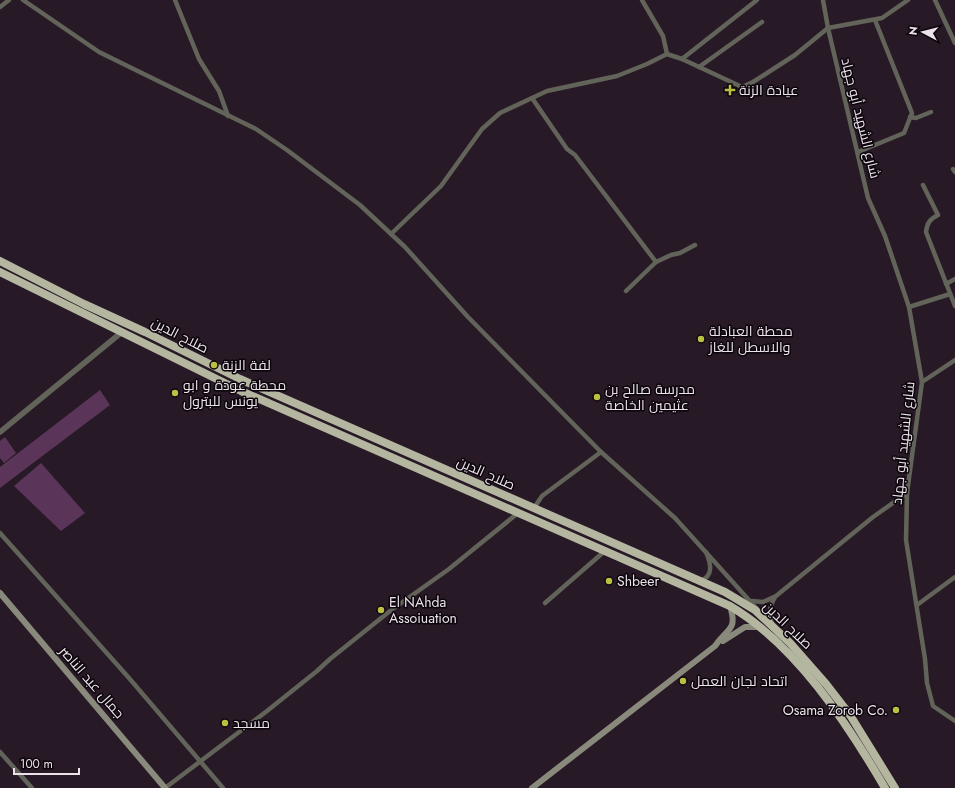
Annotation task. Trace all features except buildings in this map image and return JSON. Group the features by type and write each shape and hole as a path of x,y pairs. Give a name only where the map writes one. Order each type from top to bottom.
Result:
{"highway":[{"name":"صلاح الدين","path":"0,262 84,304 264,389 700,581 735,598 762,615 802,655 843,705 861,730 895,788"},
{"name":"صلاح الدين","path":"0,272 258,399 476,495 606,550 730,606 761,627 801,668 835,708 885,788"},
{"path":"258,399 257,395 264,389"},
{"path":"396,460 403,459 402,450"},
{"path":"835,708 840,709 843,705"},
{"path":"852,733 854,728 861,730"}],"main road":[{"name":"جمال عبد الناصر","path":"0,593 165,788"},
{"path":"715,646 733,624 734,616 730,606"},
{"path":"532,788 715,646 745,627 761,627"}],"street":[{"path":"0,7 9,0"},
{"path":"23,0 99,52 256,129 288,150 360,206 391,234 468,317 601,452 675,518 703,547 762,615"},
{"path":"175,0 199,59 219,91 228,116"},
{"path":"642,0 663,36 667,54"},
{"path":"682,59 757,0"},
{"name":"شارع الشهيد أبو جهاد","path":"823,0 828,28 868,198 885,236 909,307 922,382 907,493 906,540 917,605 927,683 933,706 955,721"},
{"path":"391,234 441,186 482,129 500,113 532,98 561,86 617,76 636,69 667,54 682,59 742,86 753,82 795,55 828,28 882,18 908,0"},
{"path":"935,0 955,43"},
{"path":"858,152 904,133 912,113 875,20"},
{"path":"699,67 762,22"},
{"path":"532,98 567,148 575,155 656,262"},
{"path":"910,117 916,118 931,112"},
{"path":"923,185 938,215 932,218 927,225 926,232 955,306"},
{"path":"626,290 656,262 671,255 680,254 695,245"},
{"path":"946,284 955,279"},
{"path":"909,307 950,294"},
{"path":"0,432 122,332"},
{"path":"922,382 955,360"},
{"path":"534,508 542,496 601,452"},
{"path":"750,600 754,602 763,602 776,596 873,517 907,493"},
{"path":"165,788 267,711 390,611 449,569 519,512"},
{"path":"0,533 129,678 223,788"},
{"path":"700,581 707,578 711,569 710,561 703,547"},
{"path":"545,603 606,550"},
{"path":"917,605 955,577"},
{"path":"772,624 770,613 771,603 776,596"},
{"path":"0,752 32,788"}],"shaded area":[{"path":"100,390 110,405 0,488 0,467"},
{"path":"5,437 16,453 4,463 0,458 0,441"},
{"path":"41,463 85,513 61,531 14,486"}],"place":[{"name":"عيادة الزنة","path":"730,90"},
{"name":"محطة العبادلة والاسطل للغاز","path":"701,339"},
{"name":"لفة الزنة","path":"214,365"},
{"name":"محطة عودة و ابو يونس للبترول","path":"175,393"},
{"name":"مدرسة صالح بن عثيمين الخاصة","path":"597,397"},
{"name":"Shbeer","path":"609,581"},
{"name":"El NAhda Assoiuation","path":"381,610"},
{"name":"اتحاد لجان العمل","path":"683,681"},
{"name":"Osama Zorob Co.","path":"896,710"},
{"name":"مسجد","path":"225,723"}]}
